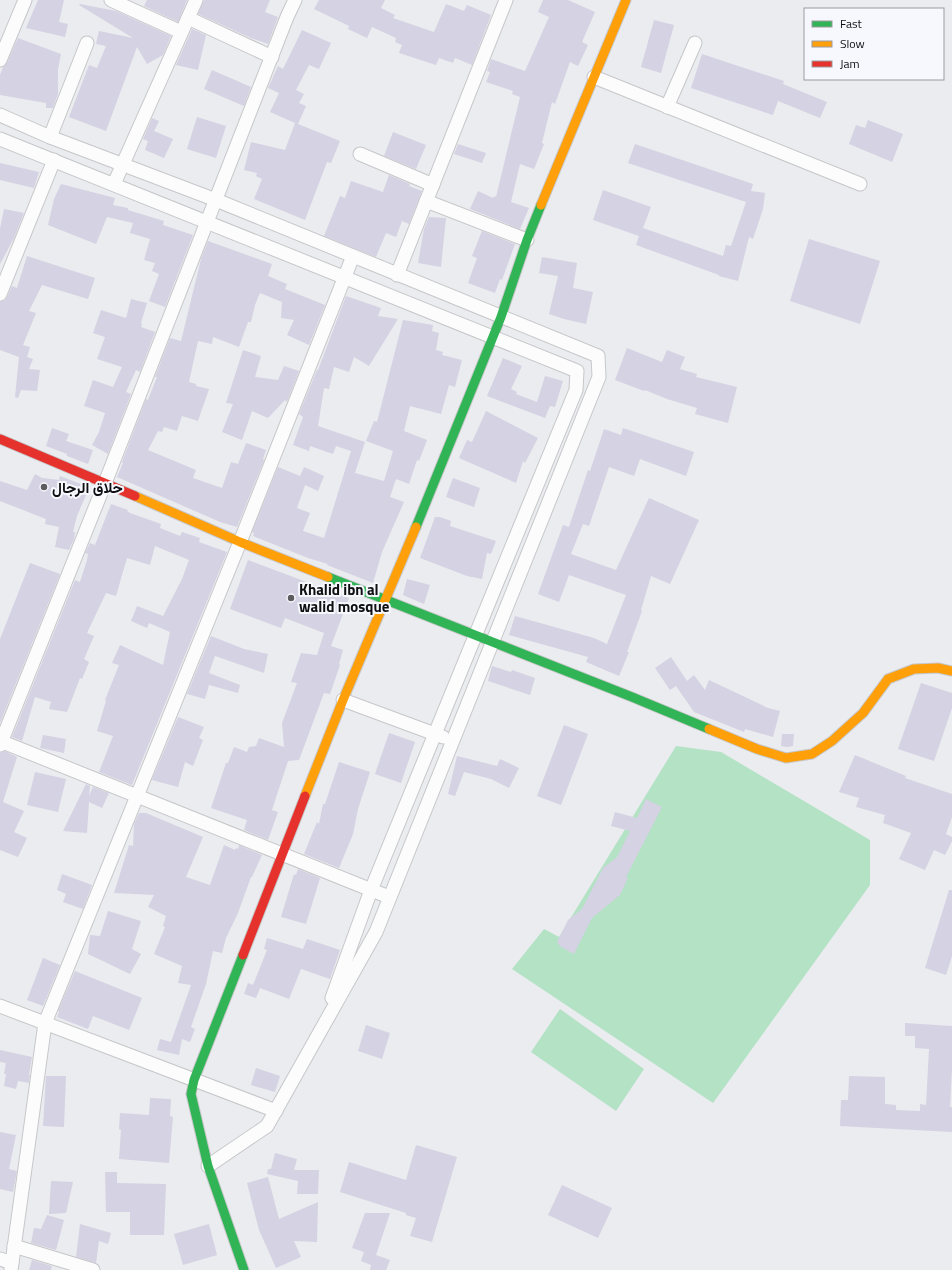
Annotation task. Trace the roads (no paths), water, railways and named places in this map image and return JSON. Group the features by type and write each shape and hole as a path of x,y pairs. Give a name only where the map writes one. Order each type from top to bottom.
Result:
{"street":[{"path":"0,60 25,0"},
{"path":"111,0 181,32"},
{"path":"114,184 196,0"},
{"path":"295,0 287,17 106,482 0,742 389,897"},
{"path":"397,275 506,0"},
{"path":"244,1270 208,1166 191,1094 194,1080 343,700 386,600 501,317 527,240 626,0"},
{"path":"188,18 272,57"},
{"path":"50,137 87,44"},
{"path":"667,107 696,44"},
{"path":"594,77 860,184"},
{"path":"0,115 50,137 216,200 598,356 598,377 376,932 267,1126 208,1166"},
{"path":"0,138 577,371 576,390 371,890 318,1036"},
{"path":"360,154 433,185"},
{"path":"0,294 54,160"},
{"path":"426,201 527,240"},
{"path":"8,1264 14,1246 45,1023 240,542 353,256"},
{"path":"0,439 106,482 240,542 632,697 757,749 786,758 812,754 832,741 863,713 888,678 914,669 938,668 952,671"},
{"path":"343,700 452,741"},
{"path":"0,1006 276,1111"},
{"path":"14,1246 93,1270"}],"place":[{"name":"حلاق الرجال","path":"44,487"},
{"name":"Khalid ibn al walid mosque","path":"291,598"}]}
